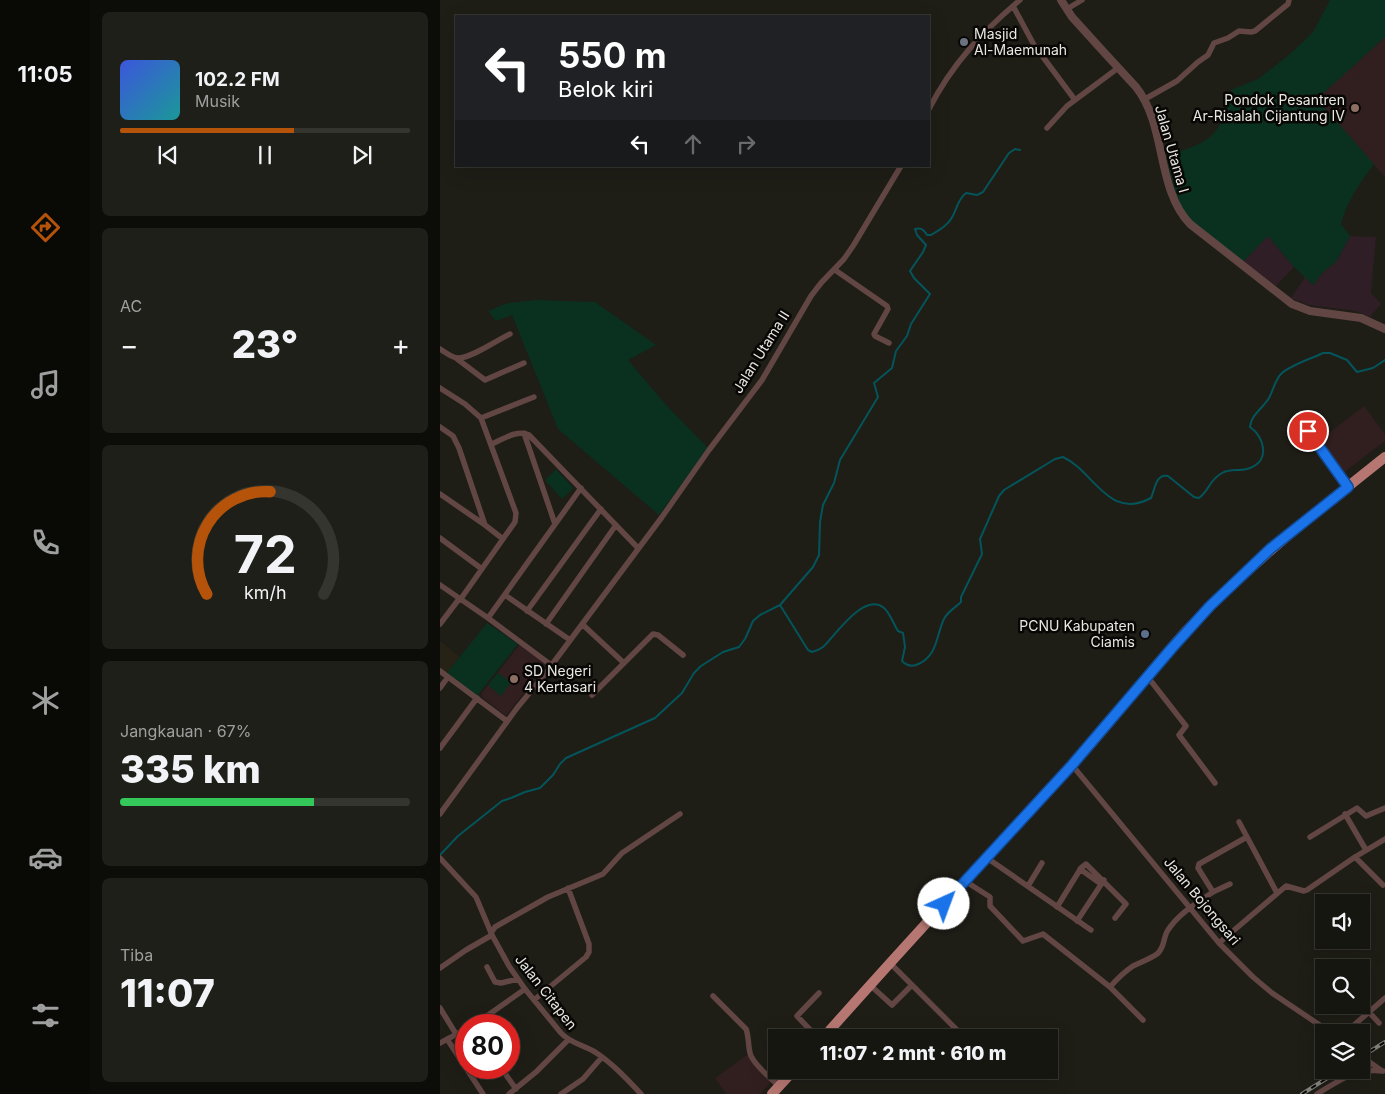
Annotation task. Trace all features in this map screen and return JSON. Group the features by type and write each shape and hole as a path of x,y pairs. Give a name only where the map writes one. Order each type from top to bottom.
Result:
{"highway":[{"path":"831,1029 1072,765 1186,631 1270,549 1385,457"},
{"path":"772,1094 786,1079"}],"street":[{"path":"930,107 957,62 982,34 1020,0"},
{"name":"Jalan Utama I","path":"1061,0 1145,99 1161,149 1172,196 1179,212 1190,224 1292,304 1310,311 1361,318 1385,329"},
{"path":"1067,9 1082,0"},
{"path":"1145,99 1178,81 1208,55 1214,43 1226,39 1239,31 1253,32 1288,4 1289,0"},
{"path":"1013,6 1034,45 1075,100"},
{"path":"1048,128 1075,100 1118,68"},
{"name":"Jalan Utama II","path":"440,814 507,721 582,624 762,380 811,296 820,283 835,270 853,246 900,167"},
{"path":"835,270 887,306 888,310 874,334 888,343"},
{"path":"456,358 471,354 510,334"},
{"path":"440,349 456,358 485,380 524,363"},
{"path":"440,388 465,404 481,418 516,513 514,522 503,539 440,624"},
{"path":"481,418 534,397"},
{"path":"440,436 443,429 453,436 460,448 485,525"},
{"path":"1308,431 1348,487"},
{"path":"492,444 515,434 524,433 536,441 638,548"},
{"path":"524,433 555,524"},
{"path":"488,618 582,488"},
{"path":"440,494 503,539"},
{"path":"527,610 600,509"},
{"path":"546,624 616,525"},
{"path":"440,538 482,569"},
{"path":"440,585 551,665"},
{"path":"505,595 570,640"},
{"path":"582,624 624,663"},
{"path":"592,695 653,634 658,635 683,655"},
{"path":"440,671 507,721"},
{"path":"1148,676 1186,726 1179,735 1215,783"},
{"path":"440,688 448,677"},
{"path":"440,748 476,698"},
{"name":"Jalan Bojongsari","path":"1072,765 1219,943 1272,993 1318,1024"},
{"path":"1310,837 1356,808 1366,816 1385,808"},
{"path":"440,968 492,934 495,927 548,896 603,874 622,852 680,814"},
{"path":"1345,814 1366,850"},
{"path":"1239,822 1277,893"},
{"path":"1213,892 1198,868 1199,864 1247,837"},
{"path":"1219,943 1277,893 1288,886 1304,891 1307,890 1385,839"},
{"path":"1355,857 1383,885"},
{"path":"987,858 1091,930"},
{"name":"Jalan Citapen","path":"441,859 476,897 492,934 518,979 568,1040 588,1048 602,1057 641,1094"},
{"path":"1028,886 1042,863"},
{"path":"1056,906 1080,869 1102,882 1126,904 1115,918"},
{"path":"965,881 991,897 990,906 1023,941 1042,933 1110,987 1143,1020"},
{"path":"1077,921 1102,882"},
{"path":"1110,987 1131,968 1159,953 1163,947 1167,932 1174,922 1190,908 1213,892 1230,884"},
{"path":"534,1000 580,962 589,952 588,944 568,888"},
{"path":"890,964 956,1029"},
{"path":"487,967 495,982 501,983 518,979"},
{"path":"870,985 892,1005 912,986"},
{"path":"490,1014 525,989"},
{"path":"809,1029 797,1016 819,993"},
{"path":"713,996 746,1029 749,1036 749,1051 752,1058 779,1086"},
{"path":"1370,1011 1385,998"},
{"path":"440,1008 455,1032"},
{"path":"1370,1013 1380,1023"},
{"path":"1355,1024 1367,1014"},
{"path":"440,1043 455,1035"},
{"path":"447,1039 483,1094"},
{"path":"509,1094 542,1066 568,1040"},
{"path":"563,1094 582,1079 602,1057"},
{"path":"1370,1063 1384,1073"},
{"path":"1317,1094 1355,1073 1372,1070 1384,1073"},
{"path":"509,1079 516,1089"}],"shaded area":[{"name":"Pondok Pesantren Ar-Risalah Cijantung IV","path":"1385,37 1385,177 1316,99"},
{"path":"1267,235 1294,267 1274,288 1243,262"},
{"path":"1350,236 1376,237 1371,293 1381,304 1370,317 1356,311 1309,305 1291,298 1305,277 1313,285 1323,272 1336,262"},
{"path":"1364,406 1385,434 1385,441 1342,474 1317,442"},
{"path":"440,641 460,657 446,674 440,669"},
{"name":"SD Negeri 4 Kertasari","path":"520,644 545,663 545,666 506,716 482,697 481,694"},
{"path":"747,1055 772,1081 760,1094 726,1094 715,1078"}],"green space":[{"path":"1330,0 1385,0 1385,37 1317,99 1374,164 1354,193 1341,224 1350,236 1336,262 1323,272 1313,285 1294,267 1268,236 1243,262 1192,221 1178,199 1166,156 1209,138 1217,130 1223,119 1231,90 1258,79 1289,55 1313,32"},
{"path":"536,300 595,302 656,345 628,360 666,405 708,448 659,515 558,429 512,315 496,321 488,311 507,303"},
{"path":"556,469 573,488 562,499 545,480"},
{"path":"487,623 518,644 477,696 446,674"},
{"path":"498,673 511,682 501,696 488,685"}],"waterway":[{"path":"440,855 458,836 502,801 540,788 566,758 655,718 682,693 694,673 701,666 723,652 739,647 753,621 760,615 780,605 813,567 819,555 820,522 823,505 834,483 840,460 878,397 874,383 892,368 896,351 907,336 911,324 930,294 914,278 910,271 926,245 917,235 915,229 921,229 927,235 931,235 942,228 951,219 963,196 966,193 977,195 983,192 1009,153 1015,149 1020,150"},
{"path":"780,605 808,650 812,652 823,647 850,617 859,610 876,604 886,610 898,631 903,633 905,647 902,661 908,665 916,665 929,657 945,616 961,602 961,597 982,554 980,539 999,496 1004,490 1055,459 1063,457 1074,464 1112,499 1123,503 1136,503 1151,498 1156,482 1164,476 1168,476 1194,497 1199,498 1217,476 1229,471 1250,468 1261,460 1263,455 1262,443 1255,431 1250,427 1251,423 1254,416 1269,398 1279,376 1285,371 1323,353 1330,353 1347,360 1357,372 1373,368 1385,360"}],"railway":[{"path":"1370,1051 1385,1042"},
{"path":"1302,1094 1326,1079"}],"place":[{"name":"Masjid Al-Maemunah","path":"964,42"},
{"name":"Pondok Pesantren Ar-Risalah Cijantung IV","path":"1355,108"},
{"name":"PCNU Kabupaten Ciamis","path":"1145,634"},
{"name":"SD Negeri 4 Kertasari","path":"514,679"}],"route":[{"path":"944,904 1072,765 1186,631 1210,606 1270,549 1348,487 1308,431"}]}
